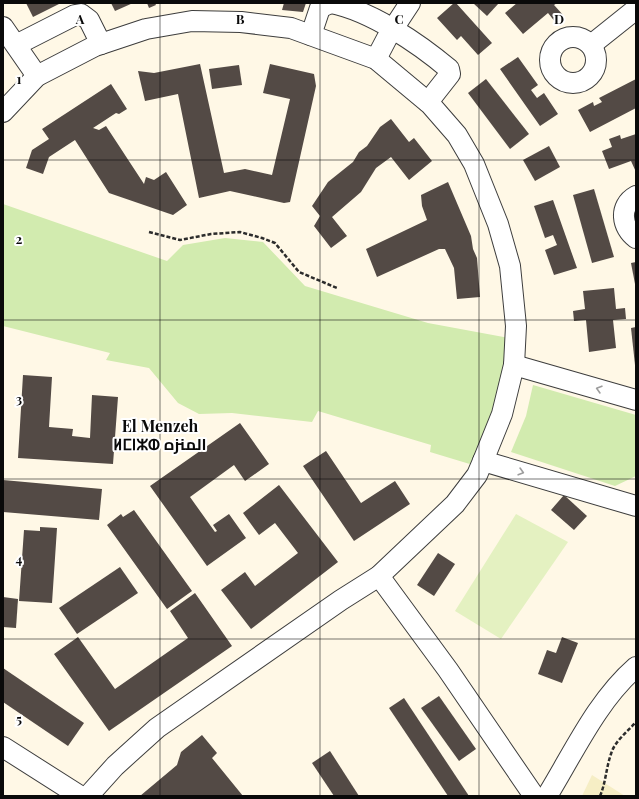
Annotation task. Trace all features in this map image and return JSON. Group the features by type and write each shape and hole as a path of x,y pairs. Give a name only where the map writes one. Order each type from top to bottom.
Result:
{"street":[{"path":"311,36 320,8 330,3 342,5 394,29 448,69 450,74 448,79 428,102"},
{"path":"376,59 410,3"},
{"path":"591,45 636,9"},
{"path":"16,45 75,15 81,14 89,20 101,44"},
{"path":"3,112 37,76 101,44 146,29 192,21 241,22 291,28 376,59 428,102 457,135 474,164 498,224 510,266 516,326 514,365 502,414 483,461 477,475 455,504 379,576 341,600 157,728 115,766 88,796"},
{"path":"3,27 37,76"},
{"path":"636,196 626,206 623,214 624,224 628,232 636,238"},
{"path":"514,365 636,400"},
{"path":"483,461 636,506"},
{"path":"379,576 448,670 534,796"},
{"path":"547,796 598,711 610,695 636,667"},
{"path":"3,747 80,796"}],"path":[{"path":"149,232 180,240 211,234 240,232 262,238 274,243 299,272 337,288"},
{"path":"600,796 604,787 611,753 617,742 636,722"}],"shaded area":[{"path":"592,775 625,796 582,796"}],"green space":[{"path":"3,204 167,261 183,245 225,238 263,242 305,286 428,323 509,338 496,406 473,465 430,452 431,445 318,411 312,422 232,413 199,414 178,403 149,368 106,360 110,353 3,326"},
{"path":"533,385 636,415 636,476 615,486 511,452 526,416"},
{"path":"516,514 568,542 501,639 455,611"}],"building":[{"path":"26,3 61,3 33,17"},
{"path":"111,3 133,3 115,11"},
{"path":"147,3 155,3 156,5 149,8"},
{"path":"284,3 306,3 303,12 282,10"},
{"path":"454,3 456,3 492,43 478,55 461,36 457,40 437,18"},
{"path":"473,3 499,3 487,16"},
{"path":"517,3 557,3 554,5 564,16 556,23 548,13 523,34 505,13"},
{"path":"518,57 538,85 531,90 537,98 544,93 558,114 540,126 500,69"},
{"path":"200,64 224,173 245,169 272,175 290,99 263,93 270,64 314,74 316,86 290,202 284,203 230,191 199,198 178,94 145,101 138,71 154,73"},
{"path":"239,65 242,85 212,89 209,69"},
{"path":"486,79 529,134 510,149 468,93"},
{"path":"636,79 636,108 590,132 578,110 593,102 594,106 602,102 599,98"},
{"path":"111,84 127,109 119,114 116,113 93,128 99,130 106,126 144,184 146,177 154,180 166,172 187,205 173,215 109,193 75,140 49,157 43,174 26,168 32,150 49,139 42,129"},
{"path":"391,119 409,142 414,138 432,161 409,180 391,157 376,168 361,192 332,217 347,236 331,248 314,226 320,216 312,206 328,182 353,162 359,152 367,146 380,127"},
{"path":"636,134 636,172 631,161 609,169 602,151 612,147 609,139 620,135 621,139"},
{"path":"549,146 560,167 535,181 523,160"},
{"path":"448,182 471,236 473,249 477,258 480,297 457,299 454,268 445,249 439,249 377,277 366,249 427,220 422,206 421,195"},
{"path":"594,189 614,257 592,263 573,195"},
{"path":"553,200 577,268 554,275 545,250 557,245 553,235 545,238 534,206"},
{"path":"636,262 636,283 635,284 631,263"},
{"path":"614,288 616,309 625,308 626,319 613,320 616,348 589,352 586,320 574,321 573,311 585,309 583,291"},
{"path":"636,327 636,365 635,365 631,328"},
{"path":"23,375 52,377 49,427 73,429 72,436 90,438 92,395 118,397 113,464 18,458"},
{"path":"240,423 269,464 245,481 234,465 190,497 215,532 217,531 213,525 229,514 246,538 207,566 150,486"},
{"path":"326,451 361,503 395,481 410,504 354,541 303,466"},
{"path":"3,480 102,489 99,520 3,512"},
{"path":"279,485 338,562 251,629 221,590 245,572 255,586 298,553 275,523 259,535 243,513"},
{"path":"564,495 587,516 574,530 551,510"},
{"path":"134,510 192,591 167,609 107,525 121,514 123,517"},
{"path":"40,527 57,528 52,603 19,601 24,530 40,531"},
{"path":"438,553 455,564 434,596 417,585"},
{"path":"120,567 138,593 77,634 59,608"},
{"path":"195,593 232,646 109,731 54,654 78,637 115,689 188,638 170,611"},
{"path":"3,597 18,599 16,628 3,627"},
{"path":"562,637 578,643 562,683 538,674 547,650 556,653"},
{"path":"3,668 84,723 68,746 3,702"},
{"path":"439,696 476,749 459,761 421,708"},
{"path":"404,698 469,796 448,796 389,708"},
{"path":"202,735 217,753 212,758 243,796 140,796 177,765 181,752"},
{"path":"330,751 359,796 334,796 312,763"}],"district":[{"name":"El Menzeh ⵍⵎⵏⵣⵀ المنزه","path":"160,434"}]}
